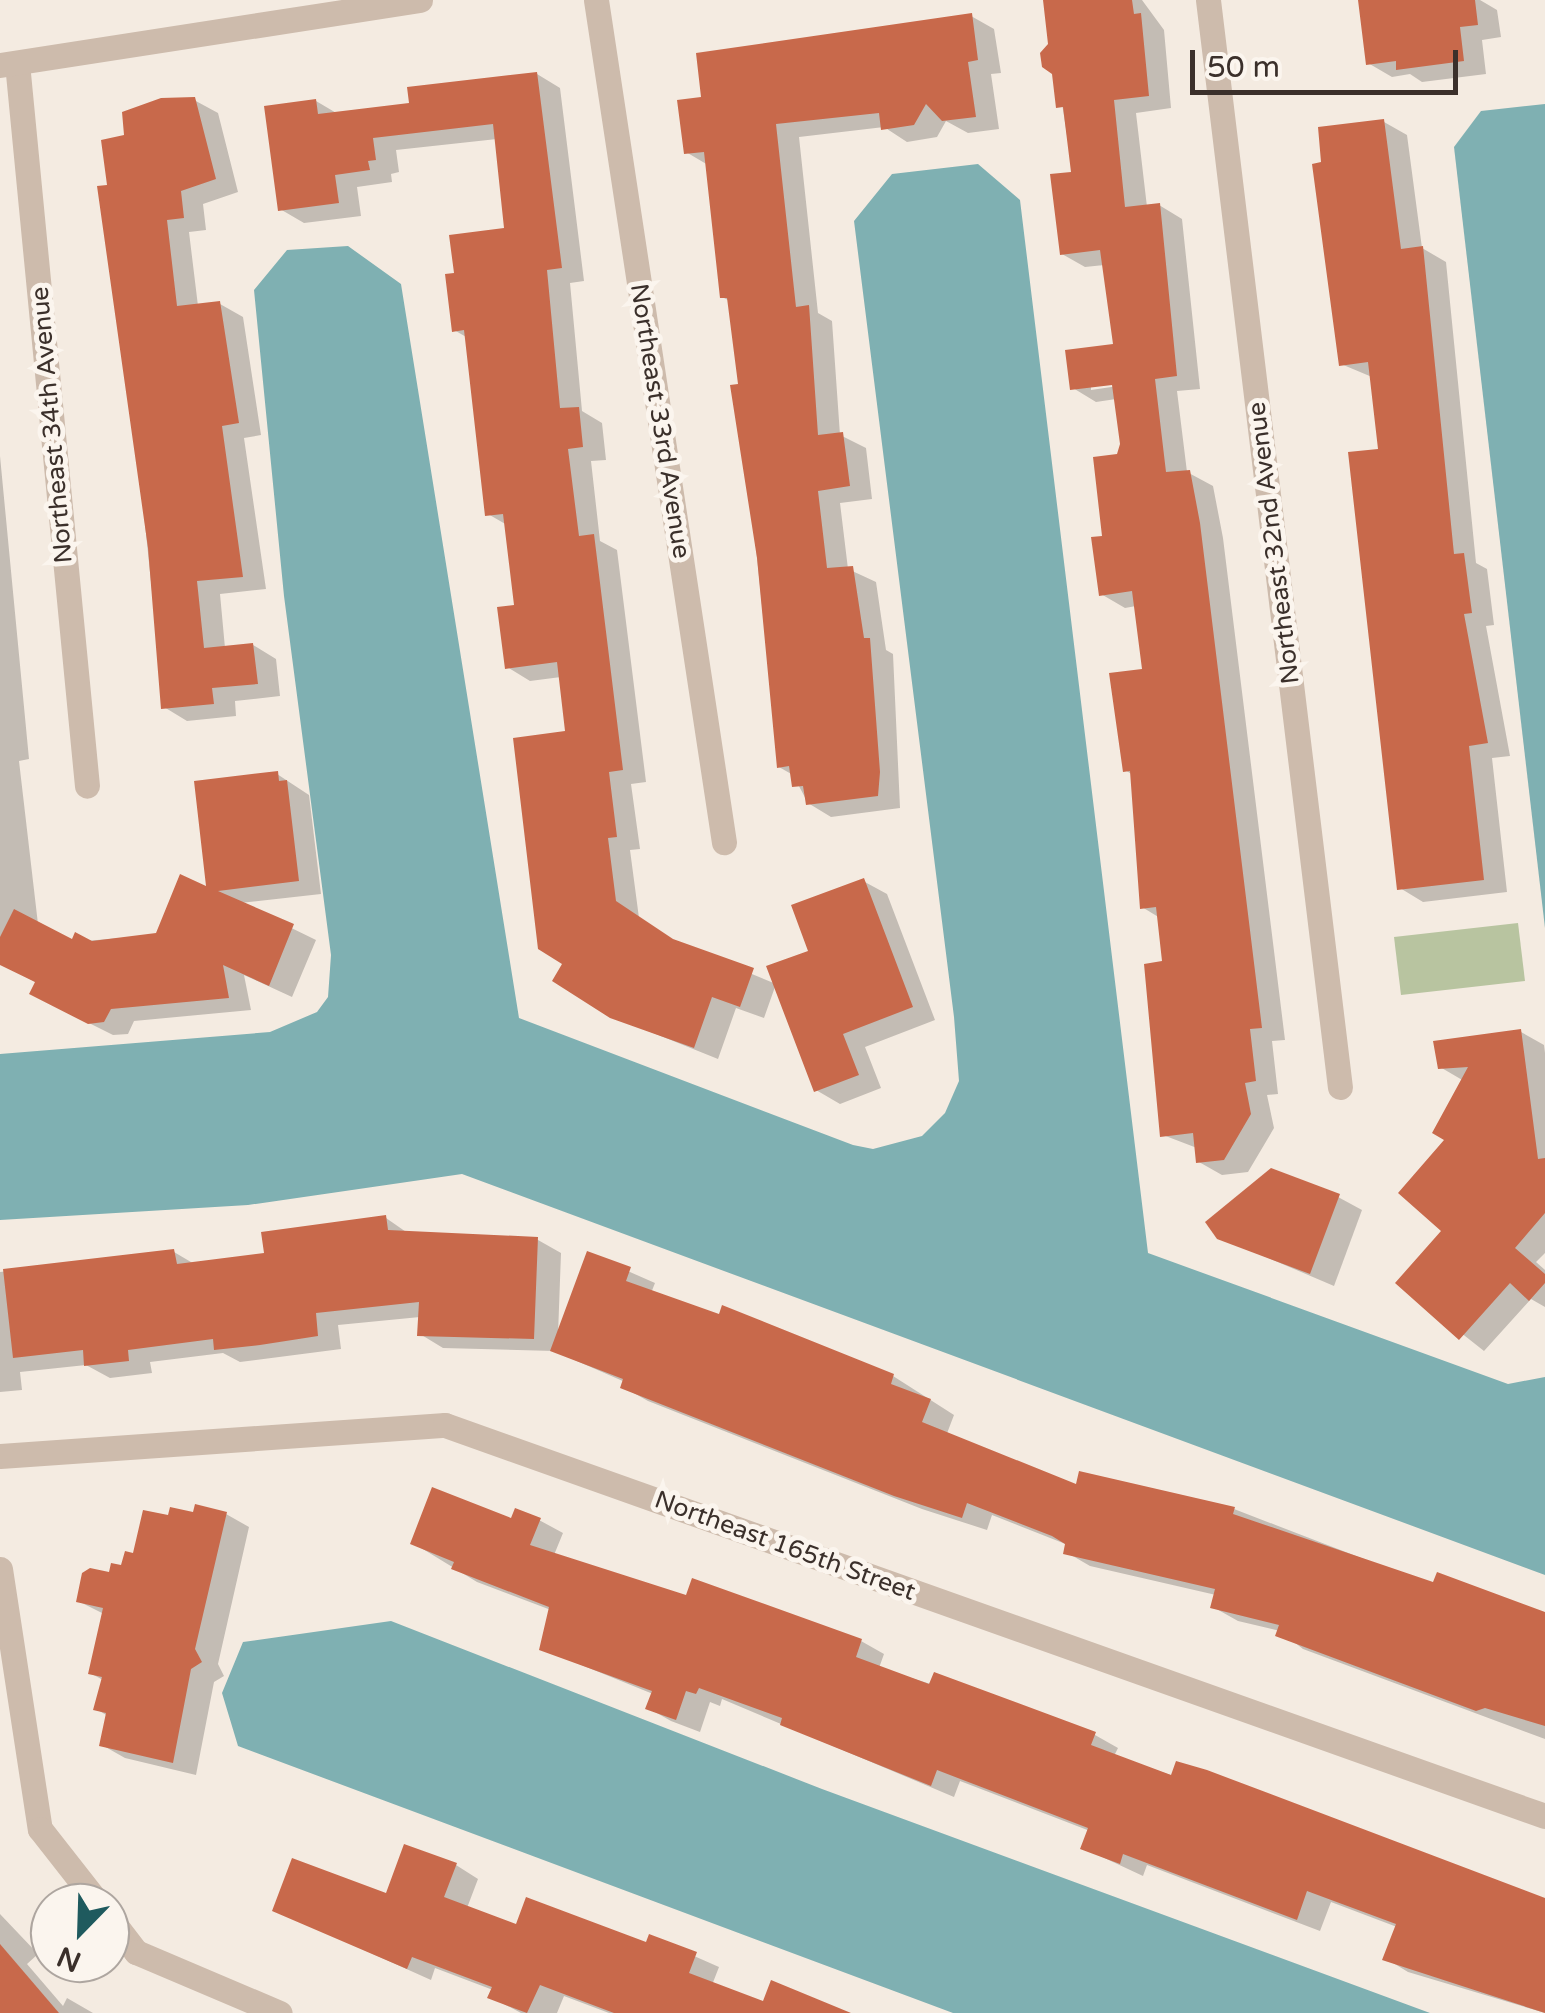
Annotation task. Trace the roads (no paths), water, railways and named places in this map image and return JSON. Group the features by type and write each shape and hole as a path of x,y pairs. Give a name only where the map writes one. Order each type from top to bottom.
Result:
{"street":[{"path":"9,64 420,0"},
{"name":"Northeast 33rd Avenue","path":"596,0 724,842"},
{"name":"Northeast 32nd Avenue","path":"1208,0 1340,1086"},
{"name":"Northeast 34th Avenue","path":"9,64 86,786"},
{"name":"Northeast 165th Street","path":"0,1456 445,1426 1545,1816"},
{"path":"0,1568 40,1828 83,1883"},
{"path":"130,1944 136,1952 280,2013"}],"water":[{"path":"1545,104 1545,928 1454,147 1481,111"},
{"path":"978,164 1020,200 1148,1253 1508,1384 1545,1377 1545,1575 462,1174 248,1205 0,1220 0,1054 270,1032 317,1012 328,997 331,955 284,596 254,290 287,250 348,246 401,284 519,1018 853,1145 873,1149 922,1136 945,1113 959,1081 954,1017 854,221 892,174"},
{"path":"391,1621 822,1789 1430,2013 953,2013 238,1746 222,1693 243,1642"}]}
